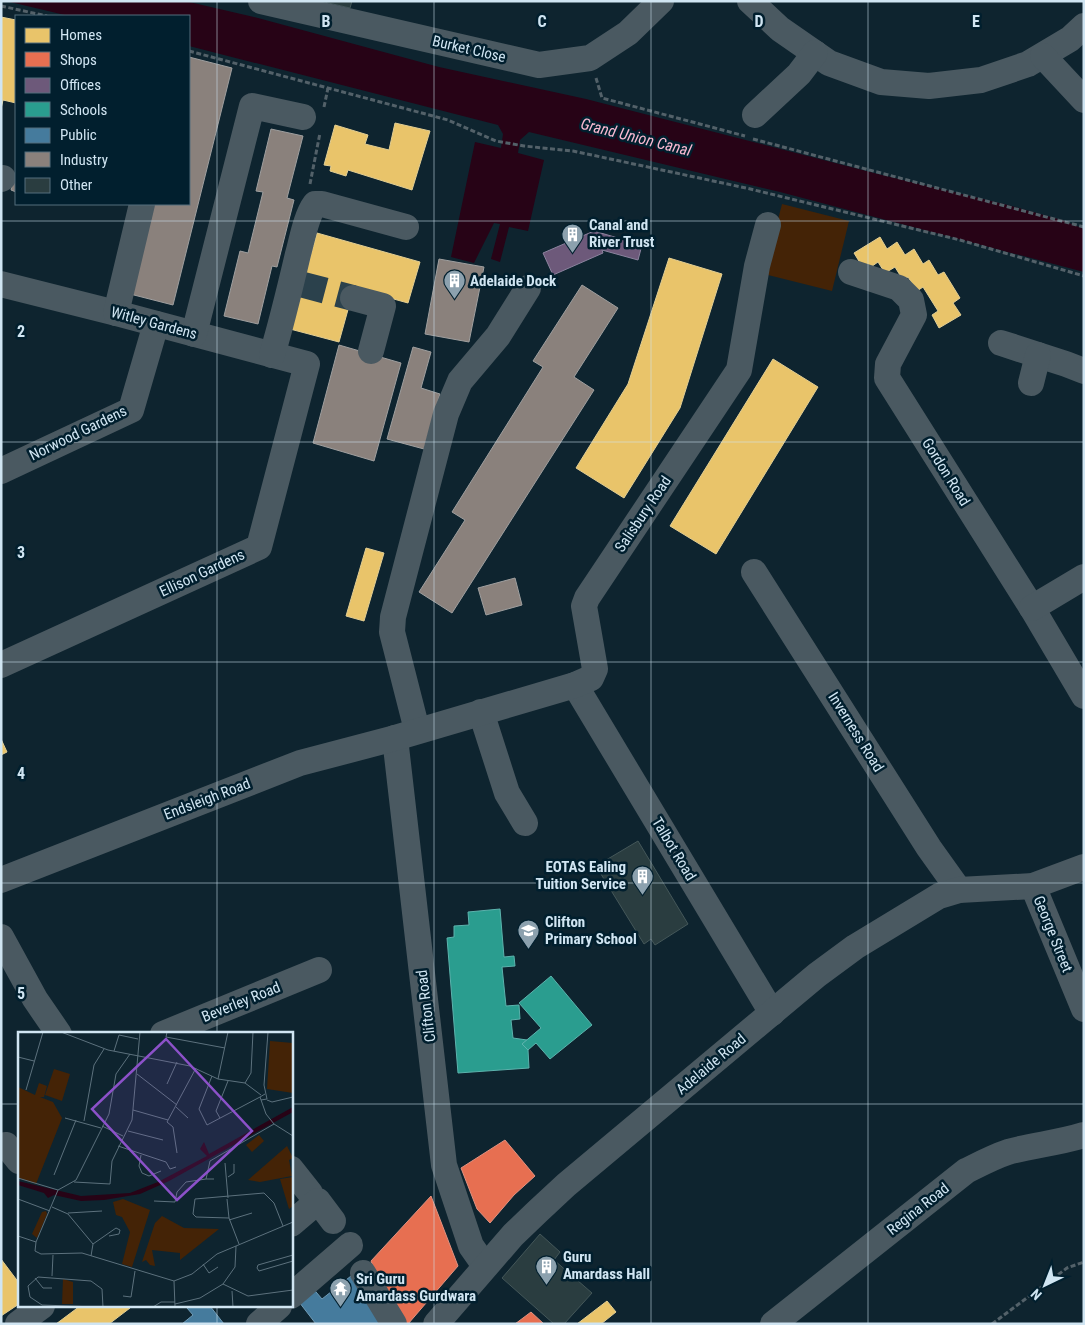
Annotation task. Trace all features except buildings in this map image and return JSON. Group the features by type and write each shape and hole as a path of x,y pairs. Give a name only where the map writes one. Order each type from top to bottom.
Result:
{"street":[{"name":"Burket Close","path":"261,1 539,65 590,58 628,33 661,1"},
{"path":"750,1 780,29 830,63 881,82 928,86 981,80 1028,64 1070,39 1084,26"},
{"path":"755,115 800,74 815,53"},
{"path":"1043,56 1084,100"},
{"path":"194,334 252,106 316,119"},
{"path":"272,355 296,282 309,217 315,204 322,204 406,227"},
{"path":"116,313 142,205"},
{"name":"Salisbury Road","path":"585,677 584,606 587,598 739,370 757,266 768,225"},
{"name":"Gordon Road","path":"851,272 899,288 911,300 914,315 888,364 887,378 1032,608 1084,696"},
{"name":"Witley Gardens","path":"1,284 307,364"},
{"path":"417,731 392,632 393,617 446,414 460,381 498,336 528,288"},
{"path":"353,298 383,306 371,351"},
{"name":"Norwood Gardens","path":"1,470 131,410 156,324"},
{"path":"1001,343 1084,371"},
{"path":"1030,383 1038,355"},
{"name":"Ellison Gardens","path":"1,666 259,547 307,364"},
{"name":"Inverness Road","path":"754,572 929,848 959,890"},
{"path":"1032,608 1084,577"},
{"name":"Endsleigh Road","path":"1,880 300,763 481,712 585,677"},
{"name":"Talbot Road","path":"585,677 772,1013"},
{"path":"481,712 507,793 525,823"},
{"name":"Clifton Road","path":"417,731 444,1164 471,1246 485,1266"},
{"name":"Adelaide Road","path":"436,1324 513,1235 566,1186 817,975 856,947 939,896 959,890 1033,886 1084,868"},
{"name":"George Street","path":"1033,886 1084,1009"},
{"path":"1,937 35,998 58,1032"},
{"name":"Beverley Road","path":"168,1032 319,970"},
{"name":"Regina Road","path":"773,1324 966,1171 984,1161 1008,1152 1067,1141 1084,1135"},
{"path":"292,1170 310,1192"},
{"path":"292,1223 318,1202 333,1221"},
{"path":"292,1296 350,1245"},
{"path":"363,1273 394,1324"},
{"path":"18,1324 39,1308"}],"path":[{"path":"1,6 42,15"},
{"path":"190,51 448,120 496,141 573,151 746,188 960,240 1084,276"},
{"path":"590,58 602,98 1084,227"},
{"path":"315,204 310,184 316,119 328,88"},
{"path":"992,1324 1067,1268 1084,1262"}],"shaded area":[{"path":"782,204 849,221 832,291 764,274"}],"water":[{"name":"Grand Union Canal","path":"6,1 185,1 258,18 439,67 586,99 878,174 1008,205 1062,220 1084,229 1084,272 780,192 529,132 520,140 518,153 544,160 528,231 509,227 500,262 491,259 500,224 494,223 474,263 451,257 475,142 501,148 503,134 498,125 190,46 190,15 65,15"}],"tunnel":[{"path":"300,284 353,298"}],"place":[{"name":"Canal and River Trust","path":"573,253"},
{"name":"Adelaide Dock","path":"454,300"},
{"name":"EOTAS Ealing Tuition Service","path":"642,895"},
{"name":"Clifton Primary School","path":"529,950"},
{"name":"Guru Amardass Hall","path":"547,1285"},
{"name":"Sri Guru Amardass Gurdwara","path":"340,1307"}]}
